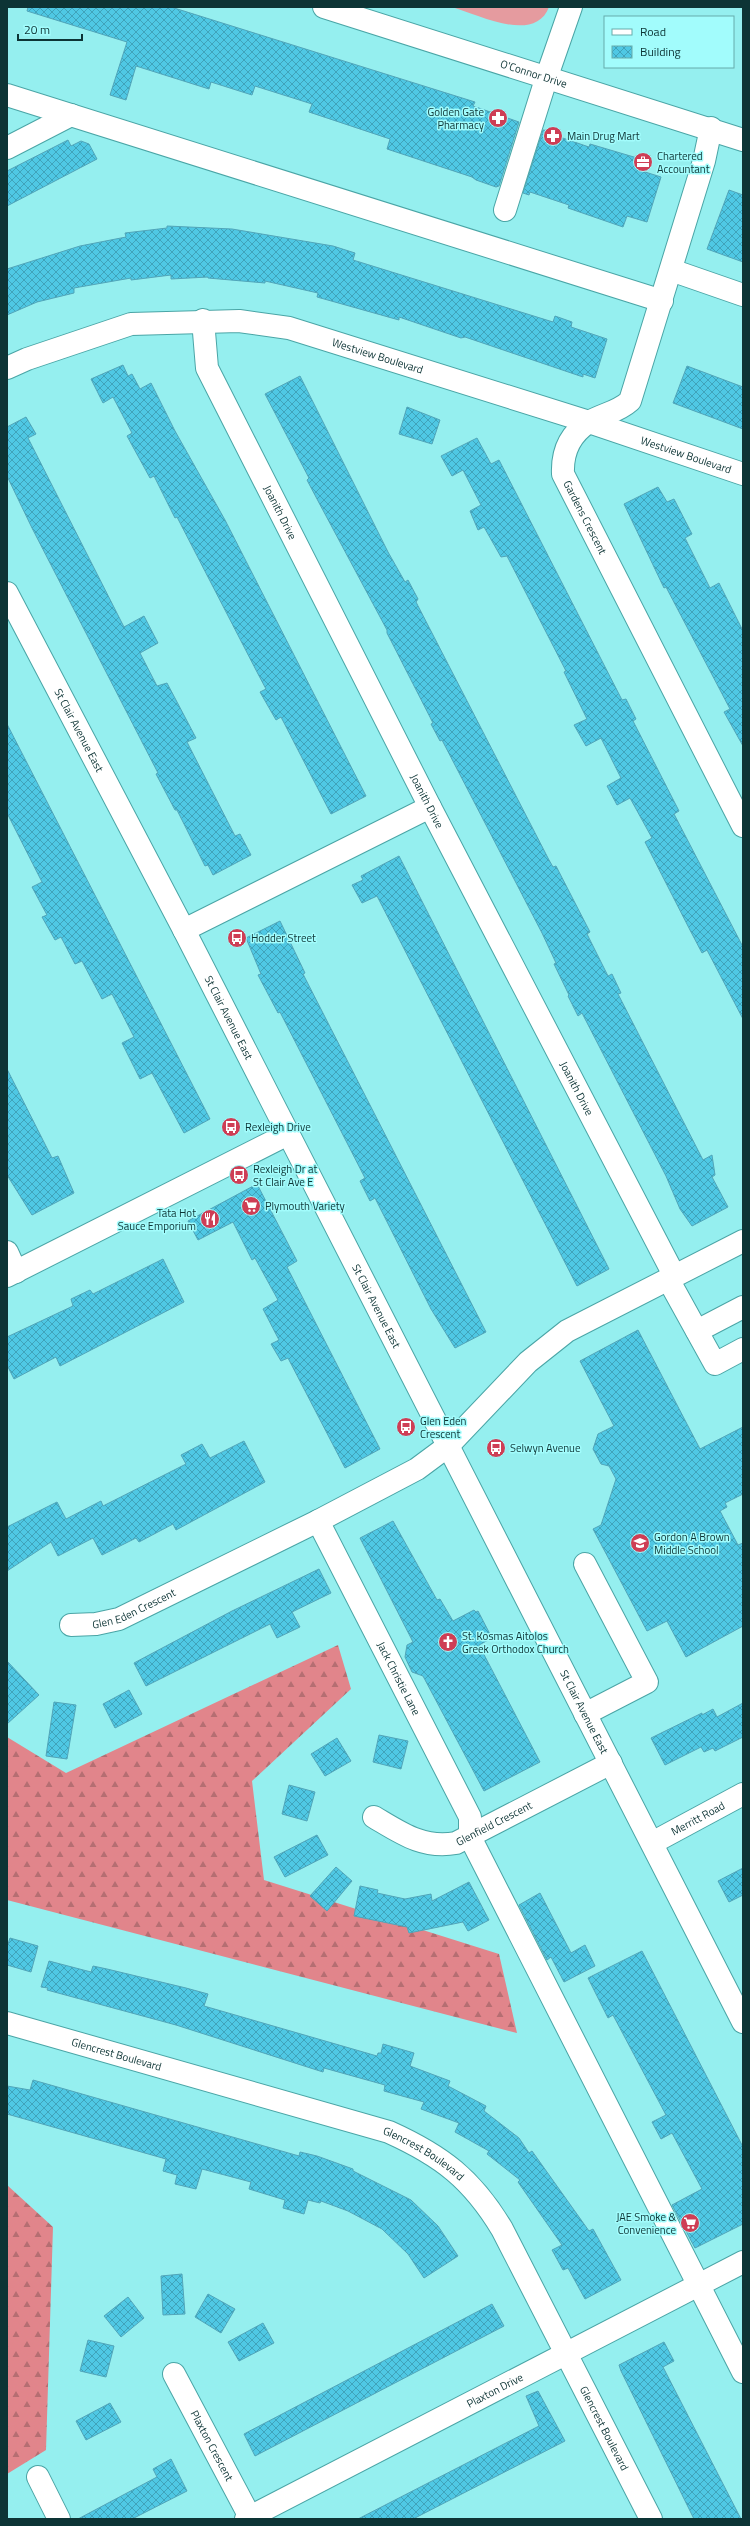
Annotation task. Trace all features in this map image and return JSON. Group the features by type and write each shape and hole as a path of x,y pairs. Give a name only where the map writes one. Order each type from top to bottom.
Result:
{"street":[{"name":"O'Connor Drive","path":"324,7 711,128 743,140"},
{"path":"506,210 547,76 571,7"},
{"path":"7,95 662,301"},
{"path":"7,148 71,116"},
{"name":"Gardens Crescent","path":"711,128 704,161 672,270 630,401 623,408 589,422 569,442 562,457 563,474 743,826"},
{"path":"672,270 743,295"},
{"name":"Westview Boulevard","path":"7,368 27,358 131,324 203,320 240,321 289,328 589,422 743,474"},
{"name":"Joanith Drive","path":"203,320 207,368 671,1277 697,1331 715,1364 743,1350"},
{"name":"St Clair Avenue East","path":"7,593 184,930 743,2022"},
{"path":"184,930 430,807"},
{"path":"7,1252 12,1274 288,1134"},
{"path":"448,1446 528,1362 567,1330 743,1241"},
{"path":"697,1331 743,1307"},
{"name":"Glen Eden Crescent","path":"71,1625 96,1624 119,1619 318,1521 417,1469 448,1446"},
{"name":"Jack Christie Lane","path":"318,1521 470,1816 470,1837"},
{"path":"585,1564 647,1682 585,1714"},
{"name":"Glenfield Crescent","path":"374,1816 402,1834 424,1844 442,1846 456,1844 611,1763"},
{"name":"Merritt Road","path":"652,1843 743,1794"},
{"path":"470,1837 743,2372"},
{"name":"Glencrest Boulevard","path":"7,2023 389,2132 434,2154 465,2181 490,2209 567,2354 651,2519"},
{"name":"Plaxton Drive","path":"248,2518 743,2262"},
{"name":"Plaxton Crescent","path":"174,2374 248,2518"},
{"path":"38,2477 59,2519"}],"green space":[{"path":"338,1645 351,1689 252,1781 264,1880 499,1954 517,2033 7,1900 7,1737 66,1773"},
{"path":"7,2185 53,2227 46,2450 7,2474"}],"shaded area":[{"path":"452,7 549,7 542,18 532,24 519,25 505,24"}],"building":[{"path":"28,7 171,7 475,102 473,106 519,122 499,186 496,187 476,180 472,177 387,149 390,139 309,112 312,104 255,86 252,95 211,82 209,89 136,66 126,100 110,95 127,42 27,11"},
{"path":"543,130 589,147 590,144 644,160 642,171 661,177 647,222 627,216 623,227 568,208 569,205 530,192 529,195 523,193"},
{"path":"68,140 71,146 81,141 89,144 97,159 7,206 7,171"},
{"path":"729,190 743,195 743,262 707,249"},
{"path":"167,226 232,229 333,246 355,253 353,260 553,322 555,316 572,322 571,327 607,339 595,378 583,374 583,377 465,337 461,338 399,317 399,320 317,297 318,293 265,281 265,283 208,277 171,279 171,275 131,280 131,278 74,288 74,293 37,302 7,315 7,269 80,246 126,237 125,233 167,228"},
{"path":"123,365 128,376 132,374 140,389 151,383 175,431 225,520 366,796 331,814 281,717 276,720 260,692 266,689 177,517 175,518 154,476 150,478 127,436 132,433 113,397 103,403 91,379"},
{"path":"687,366 743,387 743,429 673,403"},
{"path":"300,376 388,552 405,582 408,580 418,599 416,602 549,860 553,867 556,866 590,932 587,934 608,976 612,974 621,993 618,994 703,1160 712,1155 715,1175 712,1177 728,1207 692,1226 680,1209 666,1176 582,1013 578,1016 554,964 556,963 542,933 442,740 440,741 431,724 433,723 387,633 387,630 307,480 309,478 265,394"},
{"path":"407,407 440,420 432,444 399,434"},
{"path":"26,417 36,434 28,438 124,627 144,616 158,643 140,653 157,686 167,683 196,738 187,742 235,836 240,834 251,855 213,875 208,865 205,866 177,810 175,810 156,774 158,773 32,528 7,476 7,427"},
{"path":"477,438 491,464 499,460 622,700 626,699 636,719 633,721 679,811 674,814 743,947 743,1019 707,950 702,953 691,932 645,842 652,838 630,798 617,805 607,786 621,778 601,738 586,746 574,725 587,719 564,672 566,671 507,556 501,557 484,527 478,530 470,511 481,505 463,470 452,476 441,456"},
{"path":"658,487 667,502 674,499 692,534 685,538 710,588 719,583 743,631 743,746 724,712 730,709 666,587 664,588 624,504"},
{"path":"7,724 210,1119 184,1133 152,1073 140,1079 122,1043 134,1037 112,994 102,999 82,961 75,964 61,937 55,940 42,917 47,915 32,887 42,882 7,813"},
{"path":"399,856 609,1269 577,1286 377,896 362,903 352,885 363,880 361,876"},
{"path":"280,921 305,973 303,974 486,1332 455,1348 431,1309 375,1198 370,1201 360,1181 365,1178 280,1012 278,1013 258,975 261,974 246,938"},
{"path":"7,1069 52,1158 58,1156 74,1193 32,1215 7,1175"},
{"path":"257,1184 297,1261 287,1267 380,1449 345,1468 288,1358 281,1361 271,1344 279,1340 263,1309 278,1300 255,1258 252,1260 233,1222 198,1240 188,1221"},
{"path":"163,1259 184,1302 60,1366 56,1357 14,1379 7,1365 7,1337 73,1306 71,1299 90,1290 93,1294"},
{"path":"638,1330 700,1449 743,1427 743,1494 725,1503 727,1507 720,1511 738,1545 743,1543 743,1626 686,1657 667,1621 647,1631 593,1529 601,1525 616,1479 609,1466 601,1464 593,1449 598,1434 614,1426 580,1361"},
{"path":"244,1441 265,1482 176,1530 173,1524 139,1542 136,1538 102,1555 93,1538 58,1556 51,1542 7,1571 7,1527 57,1502 66,1519 101,1501 103,1506 186,1464 181,1455 202,1444 210,1458"},
{"path":"393,1521 437,1600 440,1599 453,1621 474,1610 476,1612 478,1611 492,1638 479,1645 540,1762 484,1791 423,1676 412,1672 405,1657 407,1645 413,1642 360,1538"},
{"path":"319,1569 331,1593 292,1612 300,1627 277,1638 270,1624 146,1686 134,1663 232,1611"},
{"path":"7,1661 39,1695 7,1724"},
{"path":"129,1690 142,1714 115,1728 103,1704"},
{"path":"54,1702 76,1705 67,1759 46,1756"},
{"path":"743,1703 743,1737 715,1751 713,1748 704,1752 701,1747 665,1765 651,1738 702,1713 702,1715 713,1709 717,1717"},
{"path":"379,1735 408,1741 401,1769 373,1762"},
{"path":"337,1738 351,1761 325,1776 311,1754"},
{"path":"289,1785 315,1792 307,1821 282,1814"},
{"path":"317,1835 328,1855 285,1877 274,1857"},
{"path":"336,1867 352,1881 327,1911 310,1896"},
{"path":"743,1868 743,1895 729,1902 718,1881"},
{"path":"469,1882 489,1920 468,1931 463,1922 409,1933 407,1927 354,1916 360,1886 378,1890 377,1893 405,1899 431,1894 432,1901"},
{"path":"540,1893 571,1953 585,1945 595,1966 564,1982 551,1957 547,1960 519,1905"},
{"path":"10,1938 38,1946 31,1972 7,1965 7,1947"},
{"path":"642,1951 743,2147 743,2224 695,2248 672,2205 702,2189 672,2133 661,2139 652,2122 666,2115 613,2015 608,2018 588,1978"},
{"path":"49,1961 91,1972 93,1966 208,1994 204,2006 377,2056 378,2053 381,2053 383,2044 414,2053 410,2066 450,2081 448,2086 486,2106 484,2111 519,2138 529,2153 532,2151 589,2231 593,2229 621,2280 585,2299 568,2268 563,2270 552,2250 562,2245 518,2182 520,2180 487,2154 489,2151 455,2132 459,2123 421,2109 424,2102 384,2091 385,2085 324,2068 323,2072 176,2025 47,1990 48,1988 41,1987"},
{"path":"33,2080 299,2156 300,2152 317,2156 353,2169 353,2171 411,2200 438,2226 458,2256 424,2278 408,2254 382,2229 348,2211 321,2201 320,2203 308,2200 304,2214 283,2208 285,2200 249,2189 251,2182 202,2169 196,2189 175,2184 177,2175 163,2171 166,2159 7,2114 7,2086 30,2090"},
{"path":"182,2274 185,2314 163,2315 161,2276"},
{"path":"208,2294 235,2309 221,2333 195,2317"},
{"path":"128,2297 144,2318 121,2337 104,2316"},
{"path":"492,2304 504,2326 255,2456 244,2434"},
{"path":"263,2323 274,2343 239,2361 228,2342"},
{"path":"88,2340 114,2346 106,2377 80,2371"},
{"path":"664,2342 674,2361 663,2367 741,2519 694,2519 621,2371 619,2365"},
{"path":"538,2391 565,2441 413,2519 358,2519 539,2426 526,2396"},
{"path":"110,2403 121,2422 86,2440 76,2421"},
{"path":"171,2459 187,2491 132,2519 78,2519 157,2477 153,2469"}],"place":[{"name":"Golden Gate Pharmacy","path":"498,118"},
{"name":"Main Drug Mart","path":"553,136"},
{"name":"Chartered Accountant","path":"643,162"},
{"name":"Hodder Street","path":"237,938"},
{"name":"Rexleigh Drive","path":"231,1127"},
{"name":"Rexleigh Dr at St Clair Ave E","path":"239,1175"},
{"name":"Plymouth Variety","path":"251,1206"},
{"name":"Tata Hot Sauce Emporium","path":"210,1219"},
{"name":"Glen Eden Crescent","path":"406,1427"},
{"name":"Selwyn Avenue","path":"496,1448"},
{"name":"Gordon A Brown Middle School","path":"640,1543"},
{"name":"St. Kosmas Aitolos Greek Orthodox Church","path":"448,1642"},
{"name":"JAE Smoke & Convenience","path":"690,2223"}]}
